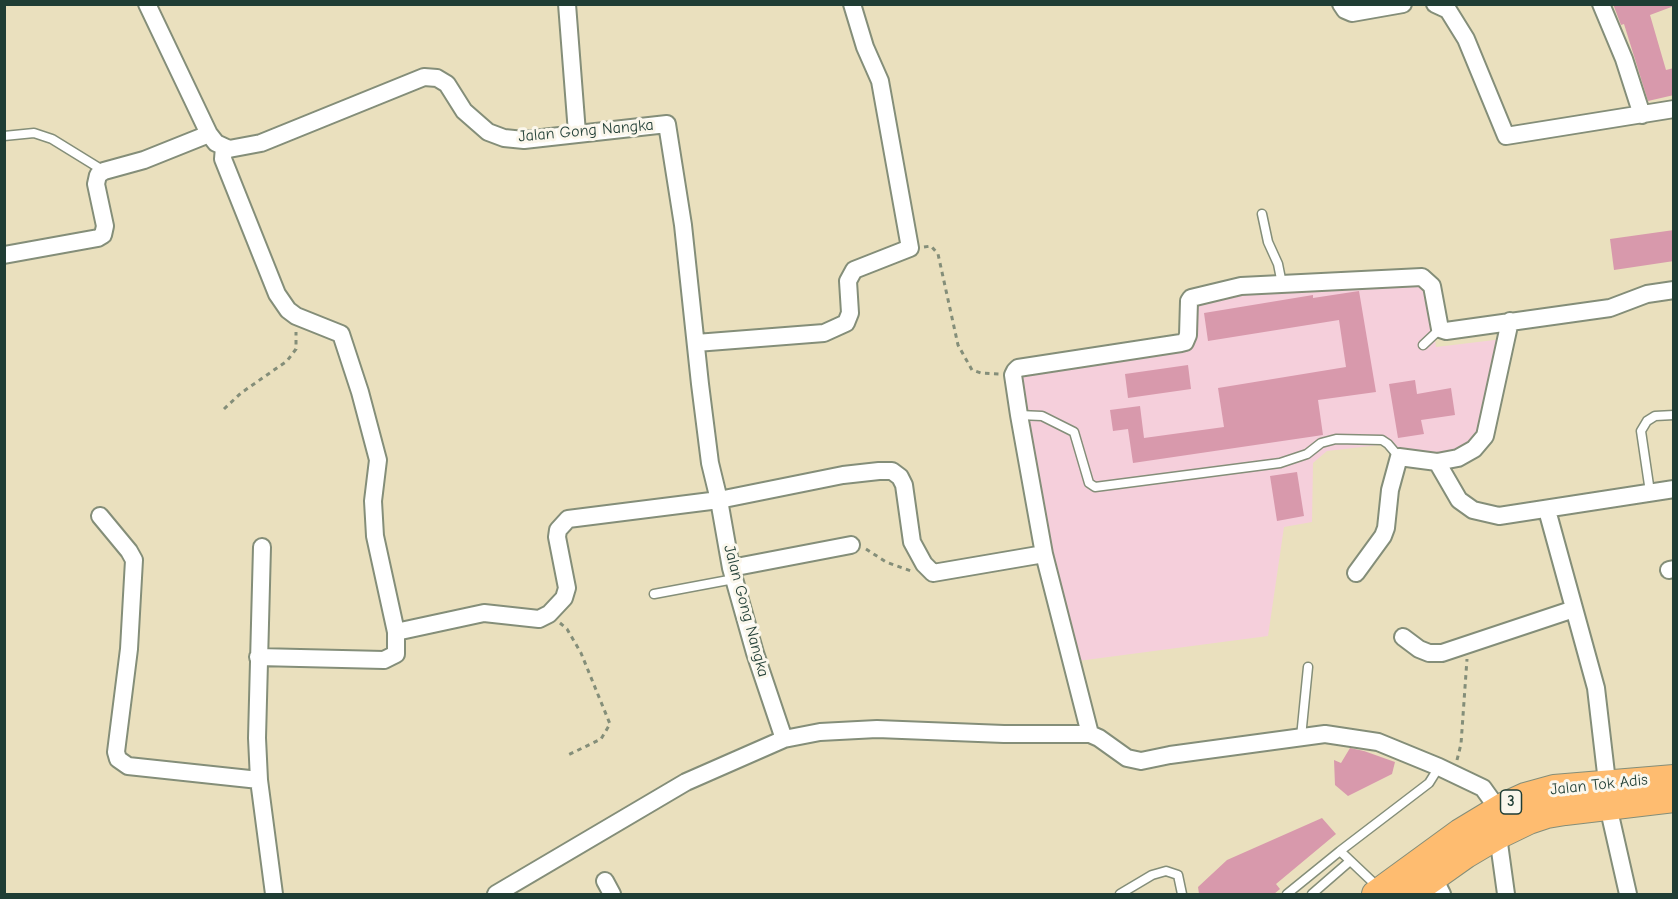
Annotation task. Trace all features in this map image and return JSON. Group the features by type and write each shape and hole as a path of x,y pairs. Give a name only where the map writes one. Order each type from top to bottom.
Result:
{"main road":[{"name":"Jalan Tok Adis","path":"1411,894 1438,886 1498,836 1547,815 1608,794 1674,778"},
{"name":"Jalan Tok Adis","path":"1378,892 1460,832 1525,796 1554,788 1674,799"}],"street":[{"path":"147,4 209,134 216,143 224,147 223,159 277,294 288,310 296,316 341,334 360,392 378,460 373,501 375,536 396,632 396,654 384,660 258,657"},
{"path":"567,4 577,133"},
{"path":"696,343 824,333 846,323 850,313 849,281 854,270 910,248 880,81 865,47 852,4"},
{"path":"1341,4 1352,14 1403,4"},
{"path":"1435,4 1448,10 1466,39 1506,136 1674,110"},
{"path":"1601,4 1624,59 1642,115"},
{"name":"Jalan Gong Nangka","path":"224,147 229,149 261,143 424,77 437,78 447,84 464,111 489,132 504,138 524,140 667,124 683,225 711,463 733,573 755,653 784,739"},
{"path":"4,255 98,238 103,235 105,226 96,179 98,175 104,171 144,160 209,134"},
{"path":"1090,734 1044,554 1013,375 1018,368 1181,344 1185,342 1188,334 1191,298 1241,286 1422,277 1432,286 1440,329 1446,331 1610,308 1647,294 1674,290"},
{"path":"1356,573 1386,528 1390,490 1398,457 1437,462 1458,458 1474,449 1485,436 1510,321"},
{"path":"1437,462 1459,500 1473,510 1499,516 1674,489"},
{"path":"396,632 484,613 538,619 549,614 564,597 567,588 557,537 558,530 568,519 719,500 843,475 892,471 900,477 904,485 912,542 924,564 933,573 1044,554"},
{"path":"1547,510 1596,688 1608,794 1628,894"},
{"path":"100,516 134,560 129,649 116,753 118,759 128,766 259,780"},
{"path":"733,573 851,545"},
{"path":"262,547 257,738 259,780 274,894"},
{"path":"1403,637 1419,649 1429,653 1442,653 1574,609"},
{"path":"496,894 686,782 784,739 820,732 878,729 1090,734 1127,758 1141,761 1325,734 1368,740 1447,770 1483,788 1498,809"},
{"path":"1498,836 1506,894"}],"lane":[{"path":"4,136 34,133 52,139 104,171"},
{"path":"1262,214 1268,242 1278,264 1282,284"},
{"path":"1423,345 1440,329"},
{"path":"1650,492 1641,431 1647,421 1655,416 1674,414"},
{"path":"1019,415 1042,416 1074,432 1089,483 1095,487 1280,463 1307,454 1322,443 1336,439 1382,440 1398,457"},
{"path":"654,594 733,573"},
{"path":"1301,737 1308,667"},
{"path":"1287,894 1447,770"},
{"path":"1340,851 1378,892"},
{"path":"1312,894 1350,861"},
{"path":"1120,894 1152,875 1166,871 1178,875 1182,894"}],"path":[{"path":"910,248 932,246 938,254 958,345 972,370 981,373 1013,375"},
{"path":"224,409 241,393 278,369 293,355 298,343 288,310"},
{"path":"851,545 867,549 886,562 908,570 933,573"},
{"path":"549,614 567,629 581,653 610,724 601,739 568,755"},
{"path":"1447,770 1461,744 1466,645"}],"shaded area":[{"path":"1417,284 1428,292 1436,347 1503,339 1481,437 1464,454 1401,453 1388,444 1327,451 1313,463 1312,522 1284,527 1268,636 1078,661 1050,554 1016,374 1194,346 1192,304 1264,291"}],"building":[{"path":"1613,4 1674,4 1674,6 1650,15 1666,70 1674,68 1674,95 1648,101 1624,24 1621,25"},
{"path":"1674,230 1674,261 1614,270 1610,239"},
{"path":"1359,291 1376,392 1318,400 1323,435 1133,463 1128,429 1113,431 1110,410 1140,406 1144,438 1224,427 1218,388 1346,367 1339,320 1208,341 1204,313 1313,295 1313,298"},
{"path":"1188,365 1191,389 1128,398 1125,374"},
{"path":"1415,380 1417,394 1451,388 1455,415 1421,420 1424,434 1398,438 1389,384"},
{"path":"1297,472 1304,516 1277,521 1270,476"},
{"path":"1350,748 1395,762 1392,774 1348,796 1335,785 1334,760 1341,763"},
{"path":"1322,818 1336,834 1276,884 1280,889 1274,894 1199,894 1198,887 1227,860"}]}
